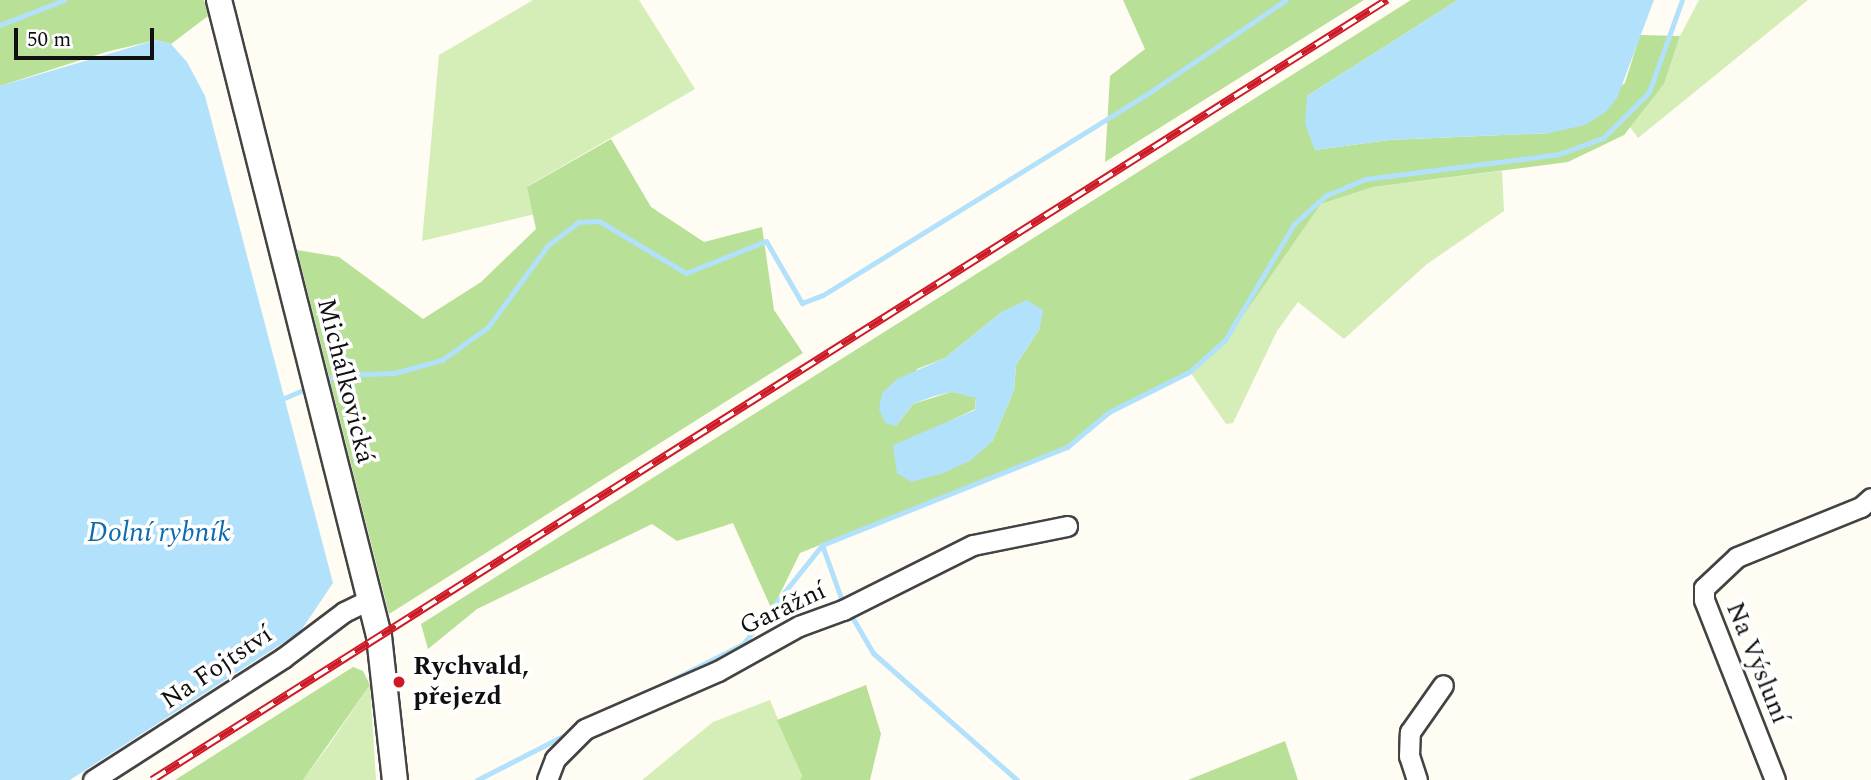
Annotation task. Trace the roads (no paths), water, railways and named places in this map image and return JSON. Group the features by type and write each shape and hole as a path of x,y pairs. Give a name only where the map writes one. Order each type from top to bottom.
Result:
{"street":[{"name":"Michálkovická","path":"219,0 382,657 395,780"},
{"name":"Na Výsluní","path":"1775,780 1704,600 1704,588 1737,557 1861,507 1871,498"},
{"name":"Garážní","path":"547,780 555,760 585,729 718,671 799,626 843,610 973,545 1067,526"},
{"name":"Na Fojtství","path":"93,780 283,657 344,612 369,600"},
{"path":"1417,780 1409,756 1410,732 1443,685"}],"water":[{"path":"1458,0 1654,0 1617,98 1606,112 1585,125 1550,133 1389,140 1315,150 1305,124 1307,96"},
{"name":"Dolní rybník","path":"156,40 171,44 187,62 205,96 333,583 300,632 70,780 0,780 0,86"},
{"path":"1027,300 1043,310 1040,328 1016,365 1014,390 992,442 970,461 941,474 911,482 897,473 893,445 975,410 976,398 952,392 934,396 913,404 896,426 885,423 879,409 882,393 897,379 945,358 1003,311"}],"waterway":[{"path":"0,25 64,0"},
{"path":"324,381 338,375 394,373 442,360 488,327 548,245 579,222 599,221 686,273 766,241 802,303 823,295 1150,92 1286,0"},
{"path":"660,686 743,644 822,545 1067,447 1109,412 1189,372 1225,340 1294,224 1325,196 1365,179 1559,154 1603,138 1649,92 1682,0"},
{"path":"282,399 308,388"},
{"path":"822,545 841,598 873,653 1017,780"},
{"path":"477,780 571,732"}],"railway":[{"path":"152,780 1387,0"}],"place":[{"name":"Rychvald, přejezd","path":"399,682"}]}
